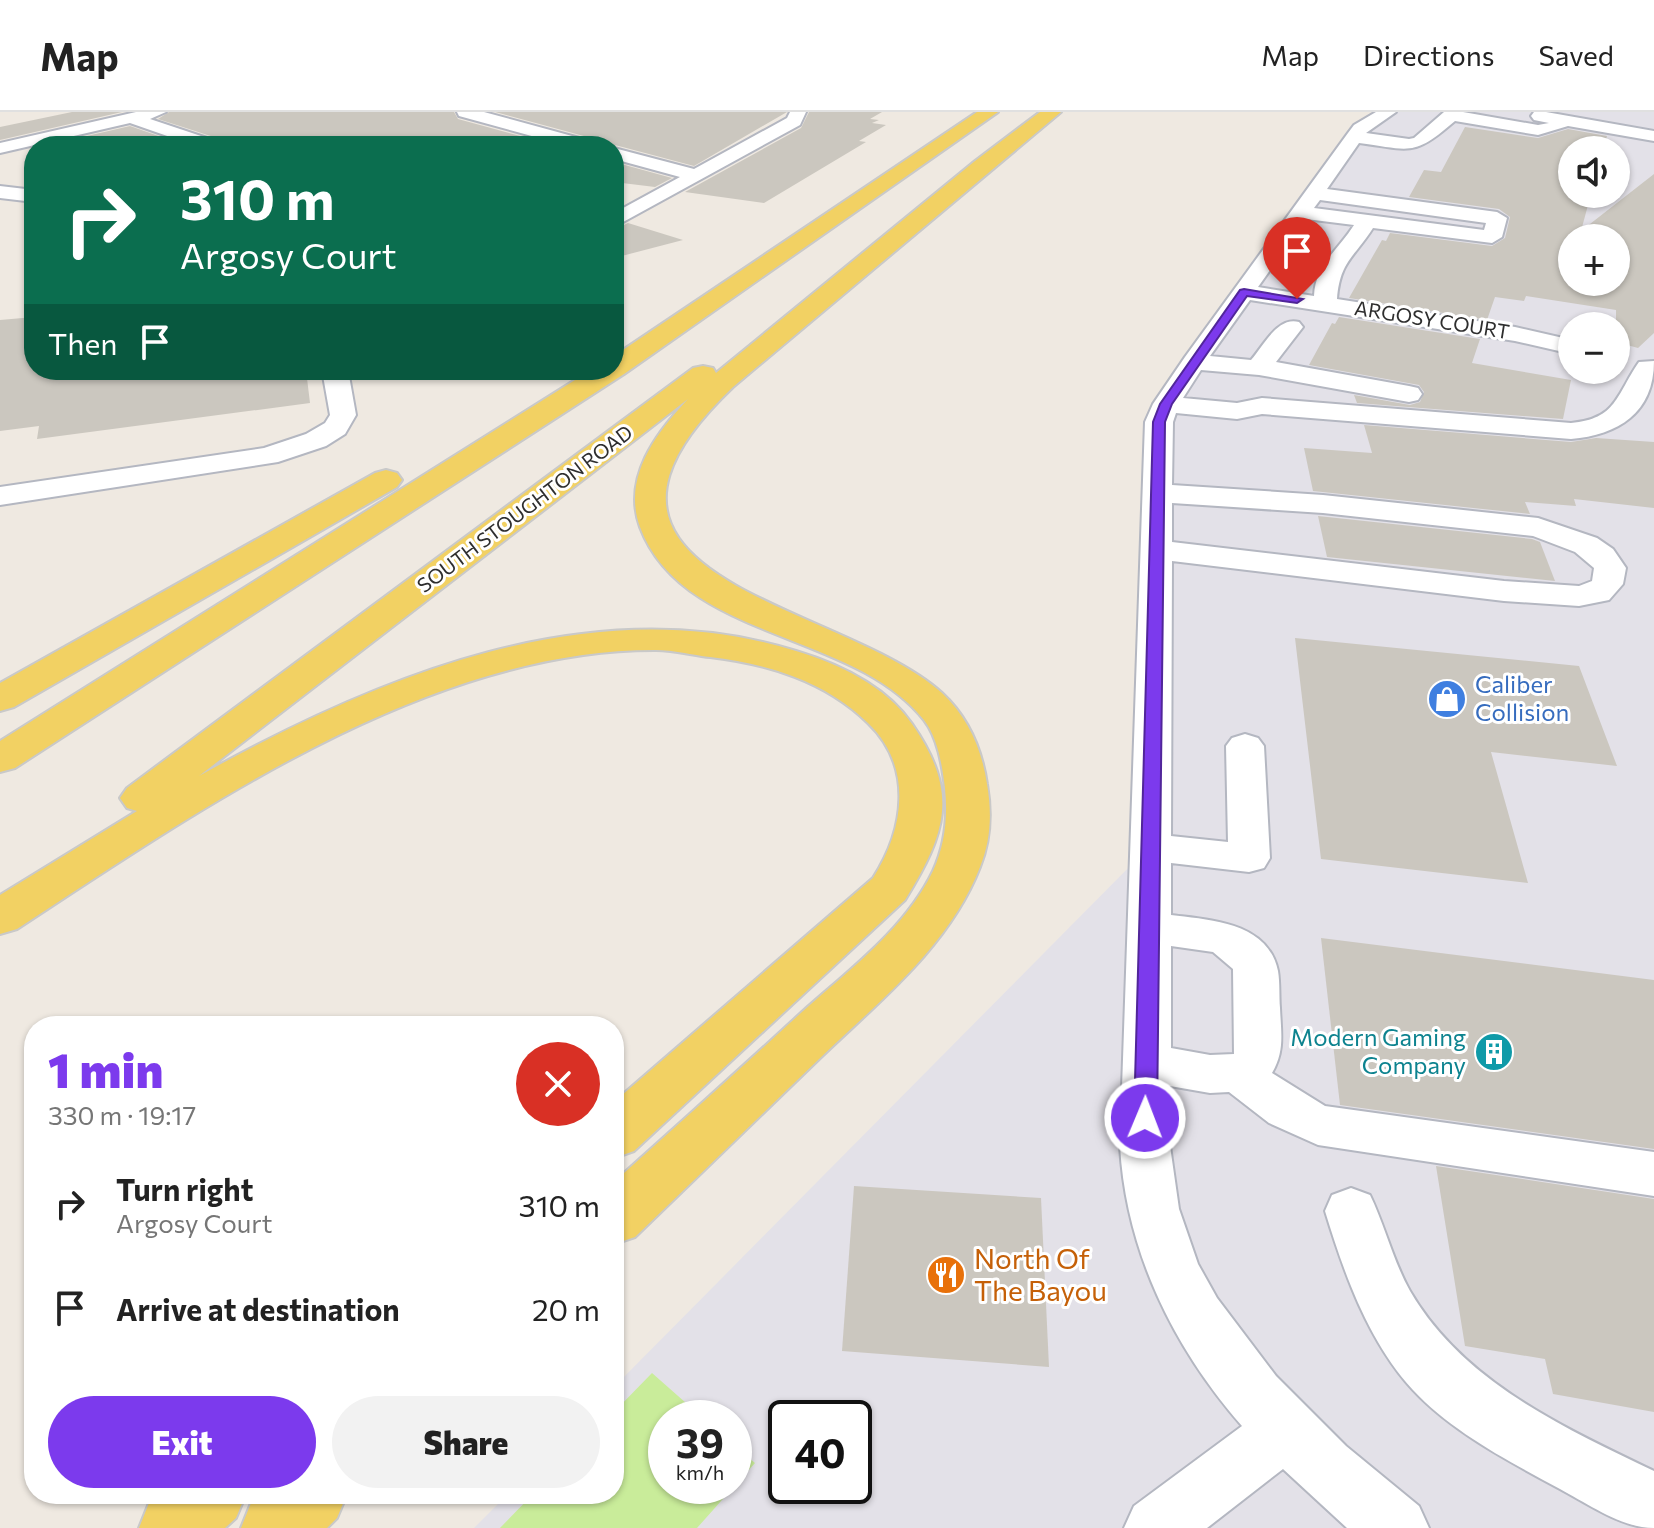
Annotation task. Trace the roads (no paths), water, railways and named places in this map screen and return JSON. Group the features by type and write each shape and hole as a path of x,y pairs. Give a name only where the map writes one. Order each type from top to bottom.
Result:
{"main road":[{"path":"624,361 989,112"},
{"name":"SOUTH STOUGHTON ROAD","path":"0,906 1052,112"},
{"path":"624,1210 906,946 942,900 960,868 969,835 968,793 959,748 948,724 929,702 899,680 828,641 719,594 670,555 658,535 649,496 663,452 706,396 1005,148"},
{"path":"624,344 766,264"},
{"path":"0,699 562,380"},
{"path":"0,759 595,380"},
{"path":"0,917 176,805 360,709 437,680 535,652 617,639 660,638 728,645 817,671 883,714 893,725 920,772 923,802 920,832 910,857 889,889 624,1126"},
{"path":"276,1528 302,1504"}],"street":[{"path":"52,136 158,112"},
{"path":"465,112 552,136"},
{"path":"624,215 794,121 798,112"},
{"path":"1388,112 1363,126 1354,137 1194,362 1166,404 1159,422 1145,1146 1158,1230 1178,1282 1214,1344 1287,1429 1356,1497 1397,1528"},
{"path":"1516,112 1654,136"},
{"path":"1354,137 1409,144 1420,142 1436,118 1451,115 1538,130 1552,128 1565,121"},
{"path":"131,118 184,136"},
{"path":"0,148 24,143"},
{"path":"624,156 695,175"},
{"path":"1324,303 1326,280 1392,181"},
{"path":"0,192 24,195"},
{"path":"1301,212 1373,211 1497,218 1492,237 1373,211 1315,193"},
{"name":"ARGOSY COURT","path":"1244,292 1515,334 1558,344"},
{"path":"1454,324 1451,335 1475,348 1536,361 1558,359"},
{"path":"1259,367 1291,327"},
{"path":"1194,362 1259,367 1457,401"},
{"path":"1166,404 1237,411 1262,406 1571,431 1598,430 1617,420 1643,366"},
{"path":"0,496 268,456 316,440 335,428 343,415 337,380"},
{"path":"1628,402 1654,408"},
{"path":"1157,550 1504,591 1579,596 1597,593 1607,584 1610,568 1602,556 1586,545 1538,527 1323,504 1158,493"},
{"path":"1149,847 1249,858 1245,746"},
{"path":"1147,1063 1210,1074 1240,1073 1251,1067 1259,1054 1255,968 1245,952 1219,937 1149,927"},
{"path":"1240,1073 1259,1092 1318,1125 1654,1174"},
{"path":"1351,1211 1369,1271 1396,1322 1429,1366 1464,1397 1529,1439 1598,1478 1654,1502 1646,1528"},
{"path":"1156,1528 1287,1429"}],"place":[{"name":"Caliber Collision","path":"1447,699"},
{"name":"Modern Gaming Company","path":"1494,1052"},
{"name":"North Of The Bayou","path":"946,1275"}]}
